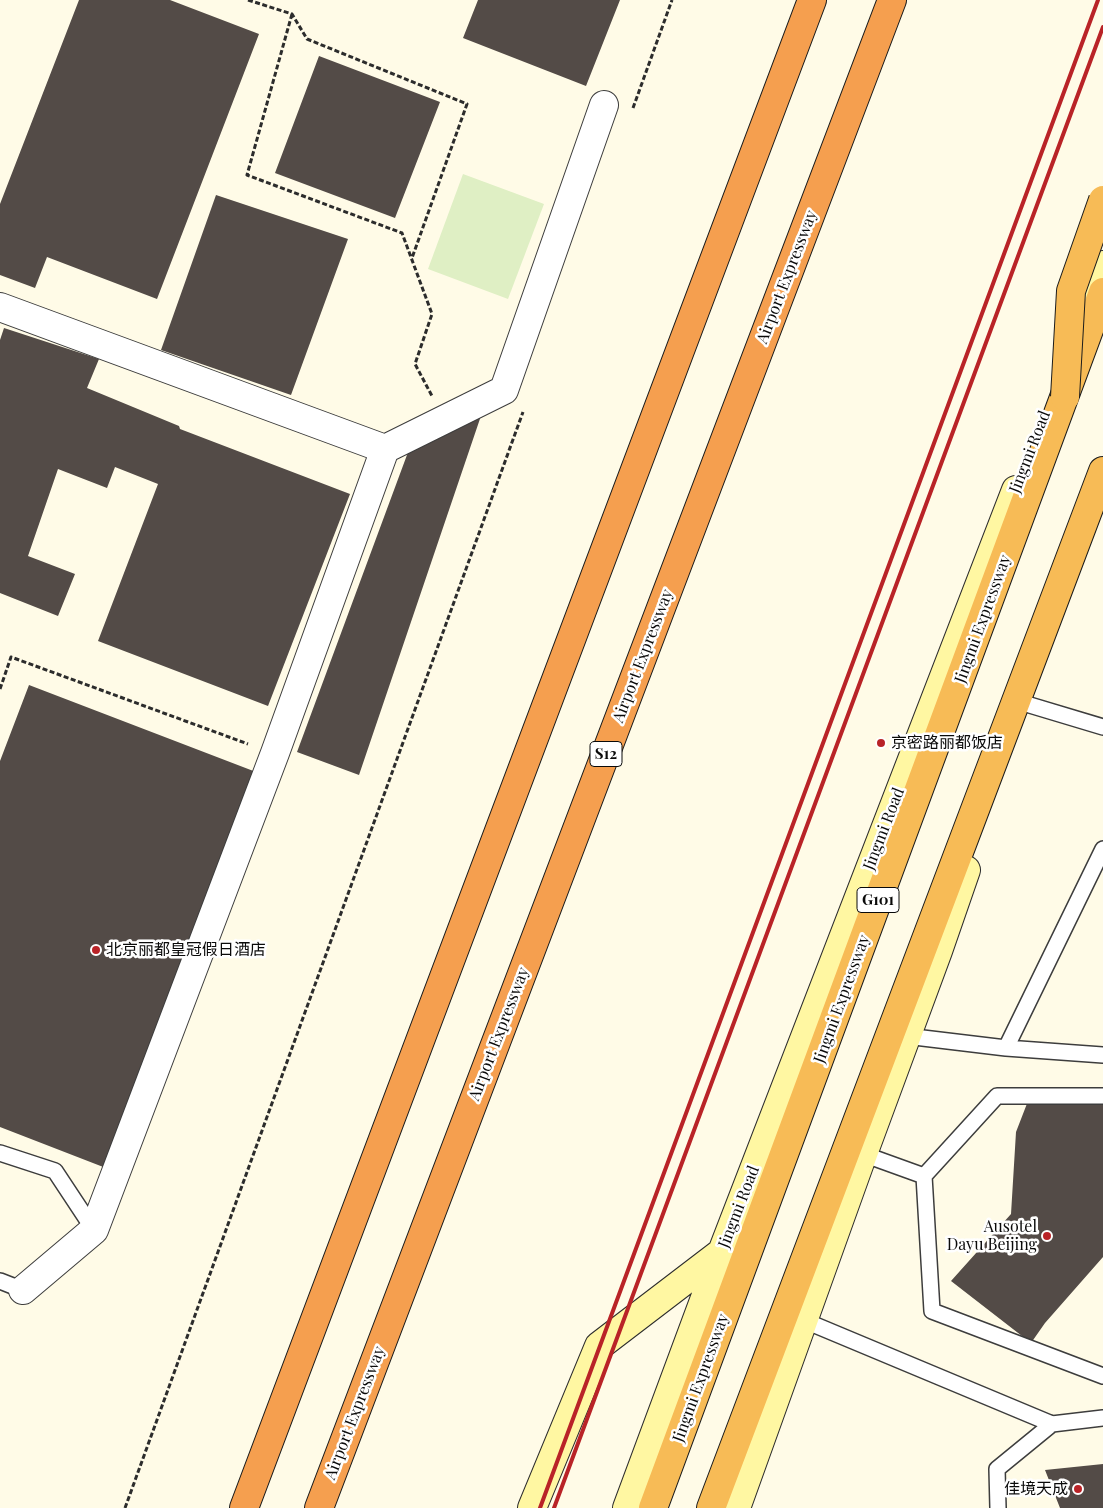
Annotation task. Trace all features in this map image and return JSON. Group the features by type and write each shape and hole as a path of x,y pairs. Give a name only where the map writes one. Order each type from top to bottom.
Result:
{"highway":[{"path":"244,1508 812,0"},
{"name":"Airport Expressway","path":"319,1508 892,0"},
{"path":"1065,397 1071,291 1103,200"},
{"name":"Jingmi Expressway","path":"654,1508 1103,292"},
{"path":"711,1508 1103,471"}],"main road":[{"name":"Jingmi Road","path":"627,1508 722,1252 1103,265"},
{"path":"736,1508 938,951 1023,704 1103,491"},
{"path":"532,1508 599,1346 722,1252"}],"street":[{"path":"11,1285 94,1230 275,753 384,449 504,390 604,104"},
{"path":"0,307 384,449"}],"lane":[{"path":"1023,704 1103,727"},
{"path":"1006,1048 1103,849"},
{"path":"906,1036 1006,1048 1103,1056"},
{"path":"1103,1096 998,1096 924,1176 932,1310 1103,1376"},
{"path":"0,1153 55,1171 94,1230"},
{"path":"863,1154 924,1176"},
{"path":"803,1320 1052,1424 1103,1418"},
{"path":"998,1508 997,1469 1052,1424"}],"path":[{"path":"248,0 292,14 307,39 467,104 411,259"},
{"path":"632,112 672,0"},
{"path":"292,14 247,175 402,233 432,314 415,364 444,420"},
{"path":"125,1508 526,403"},
{"path":"0,689 11,657 275,753"}],"green space":[{"path":"463,174 544,204 508,299 428,269"}],"building":[{"path":"79,0 170,0 259,34 157,299 47,257 35,288 0,275 0,204"},
{"path":"478,0 620,0 586,86 463,38"},
{"path":"319,56 440,102 395,218 275,173"},
{"path":"216,195 348,239 291,395 161,350"},
{"path":"4,328 99,359 87,388 179,426 180,429 350,494 268,706 98,641 158,484 115,467 107,488 58,469 28,556 75,574 58,616 0,593 0,340"},
{"path":"485,404 359,775 297,752 414,436"},
{"name":"北京丽都皇冠假日酒店","path":"29,685 256,772 111,1170 0,1127 0,761"},
{"name":"Ausotel Dayu Beijing","path":"1028,1101 1103,1102 1103,1257 1045,1323 1031,1343 951,1281 1011,1214 1016,1132"},
{"name":"佳境天成","path":"1103,1464 1103,1508 1060,1508 1045,1470"}],"railway":[{"path":"540,1508 1098,0"},
{"path":"554,1508 1103,27"}],"place":[{"name":"京密路丽都饭店","path":"881,743"},
{"name":"北京丽都皇冠假日酒店","path":"96,950"},
{"name":"Ausotel Dayu Beijing","path":"1047,1236"},
{"name":"佳境天成","path":"1078,1489"}]}
